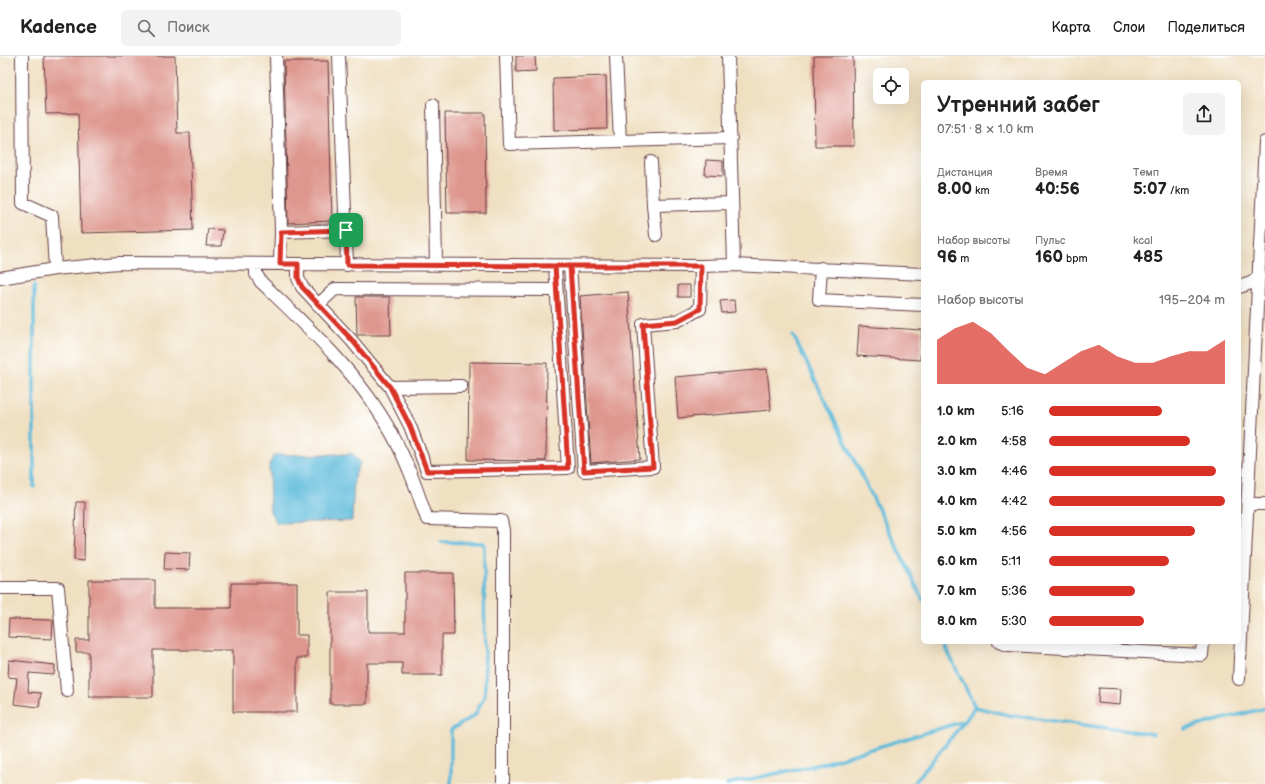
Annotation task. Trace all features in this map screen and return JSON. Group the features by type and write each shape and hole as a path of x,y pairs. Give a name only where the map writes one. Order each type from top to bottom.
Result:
{"lane":[{"path":"22,56 24,203 52,216 55,269"},
{"path":"276,56 281,232 280,264"},
{"path":"339,56 347,265"},
{"path":"506,56 509,144 731,138"},
{"path":"616,56 620,141"},
{"path":"728,56 734,265"},
{"path":"433,105 436,265"},
{"path":"1241,640 1265,142"},
{"path":"651,162 656,235"},
{"path":"653,205 732,203"},
{"path":"281,232 346,230"},
{"path":"0,278 55,269 118,264 555,266 734,265 921,274"},
{"path":"256,264 256,274 261,282 305,324 367,394 392,433 409,467 427,519 501,521 503,530 503,784"},
{"path":"298,264 298,278 302,287 352,340 390,387 410,426 427,471 568,468 555,266"},
{"path":"570,266 584,471 653,467 643,324 677,321 700,309 701,266"},
{"path":"821,268 819,300 921,305"},
{"path":"1241,286 1250,283 1259,277"},
{"path":"318,305 336,289 556,290"},
{"path":"390,387 461,386"},
{"path":"1248,504 1265,504"},
{"path":"0,588 58,588 68,692"},
{"path":"1004,644 1008,646 1202,655 1203,644"},
{"path":"1239,679 1241,644"}],"water":[{"path":"353,454 360,463 354,477 352,521 277,523 270,512 269,465 274,455"}],"building":[{"path":"44,56 175,56 177,133 190,133 193,230 81,233 78,113 46,114"},
{"path":"516,56 535,56 536,71 516,72"},
{"path":"814,56 853,56 854,146 815,146"},
{"path":"284,61 328,61 332,221 288,223"},
{"path":"606,76 607,129 554,130 553,78"},
{"path":"445,113 485,113 486,213 447,213"},
{"path":"706,160 723,161 723,176 705,175"},
{"path":"208,229 223,230 221,246 206,246"},
{"path":"678,285 690,285 690,297 678,297"},
{"path":"628,292 640,459 591,463 580,296"},
{"path":"356,297 390,297 391,335 357,335"},
{"path":"734,300 735,312 722,313 720,301"},
{"path":"859,326 921,330 920,360 857,356"},
{"path":"469,362 547,363 546,461 468,460"},
{"path":"767,369 771,410 678,418 675,377"},
{"path":"76,502 85,502 84,561 74,560"},
{"path":"165,552 190,553 189,570 164,569"},
{"path":"405,573 453,573 454,635 442,635 442,675 402,675 402,663 367,663 367,704 330,704 330,592 368,592 368,632 405,632"},
{"path":"89,580 155,580 155,608 231,608 231,583 297,583 297,635 307,635 307,658 297,658 297,712 233,712 233,650 153,650 153,697 89,697 89,652 76,652 76,640 89,640"},
{"path":"9,619 53,620 52,639 8,637"},
{"path":"9,660 55,665 54,675 29,673 28,692 41,693 39,707 14,704 17,678 8,677"},
{"path":"1099,688 1121,689 1120,705 1098,703"}],"waterway":[{"path":"34,286 34,487"},
{"path":"793,335 921,596"},
{"path":"441,542 484,543 485,695 475,715 451,730 451,784"},
{"path":"727,784 821,764 965,721 975,707 944,644"},
{"path":"975,707 1008,715 1153,734"},
{"path":"1185,729 1265,708"},
{"path":"913,784 964,722"}],"route":[{"path":"346,230 281,232 280,264 298,264 298,278 302,287 352,340 390,387 410,426 427,471 568,468 555,266 701,266 700,309 677,321 643,324 653,467 584,471 570,286 570,266 555,266 496,265 347,265 346,230"}]}
